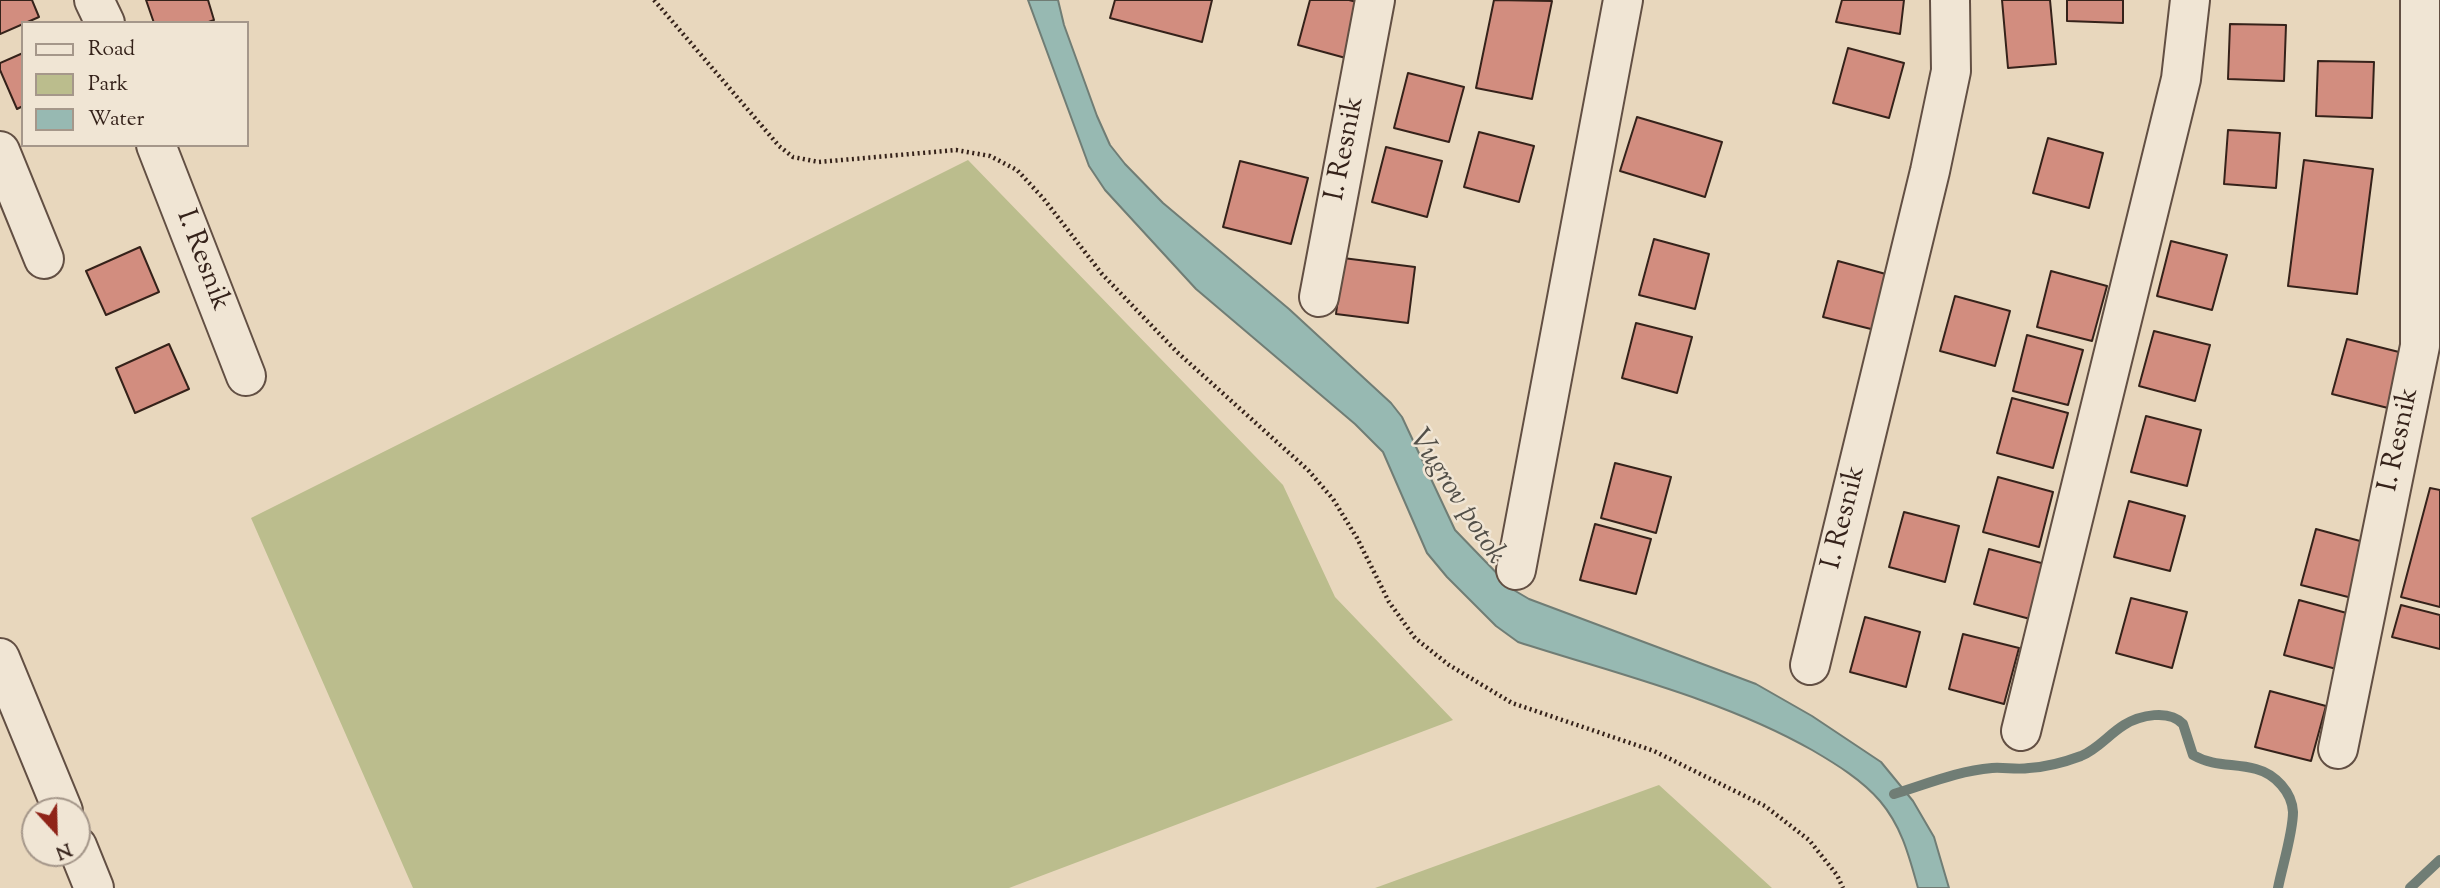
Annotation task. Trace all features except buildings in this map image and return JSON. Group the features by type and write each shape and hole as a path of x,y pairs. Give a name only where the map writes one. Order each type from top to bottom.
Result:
{"street":[{"path":"94,0 104,21"},
{"name":"I. Resnik","path":"1319,297 1375,0"},
{"path":"1516,570 1623,0"},
{"name":"I. Resnik","path":"1810,665 1930,171 1951,71 1950,0"},
{"path":"2021,732 2181,79 2190,0"},
{"name":"I. Resnik","path":"2338,749 2420,346 2420,0"},
{"name":"I. Resnik","path":"157,147 246,376"},
{"path":"0,151 44,259"},
{"path":"0,659 57,797"},
{"path":"86,867 94,888"}],"path":[{"path":"654,0 779,146 793,157 818,162 956,150 990,156 1017,170 1043,198 1102,274 1177,352 1308,470 1333,499 1357,538 1389,603 1415,638 1449,664 1512,703 1654,751 1765,806 1809,840 1837,874 1843,888"}],"green space":[{"path":"968,160 1283,485 1335,597 1453,720 1009,888 413,888 251,518"},
{"path":"1659,785 1772,888 1375,888"}],"water":[{"path":"1028,0 1058,0 1064,25 1097,116 1110,145 1125,164 1163,203 1289,309 1391,403 1402,417 1455,530 1512,589 1529,599 1756,684 1812,716 1881,762 1913,801 1934,837 1949,888 1918,888 1908,853 1888,811 1857,779 1812,750 1778,732 1706,702 1518,642 1496,626 1427,553 1383,452 1355,424 1196,289 1105,190 1089,166"}],"waterway":[{"path":"1894,794 1967,772 1992,768 2020,769 2062,762 2087,753 2131,721 2146,716 2170,716 2183,724 2193,755 2208,761 2263,771 2286,791 2292,805 2293,820 2278,888"},
{"path":"2410,888 2440,860"}],"water label":[{"name":"Vugrov potok","path":"1455,498"}]}
